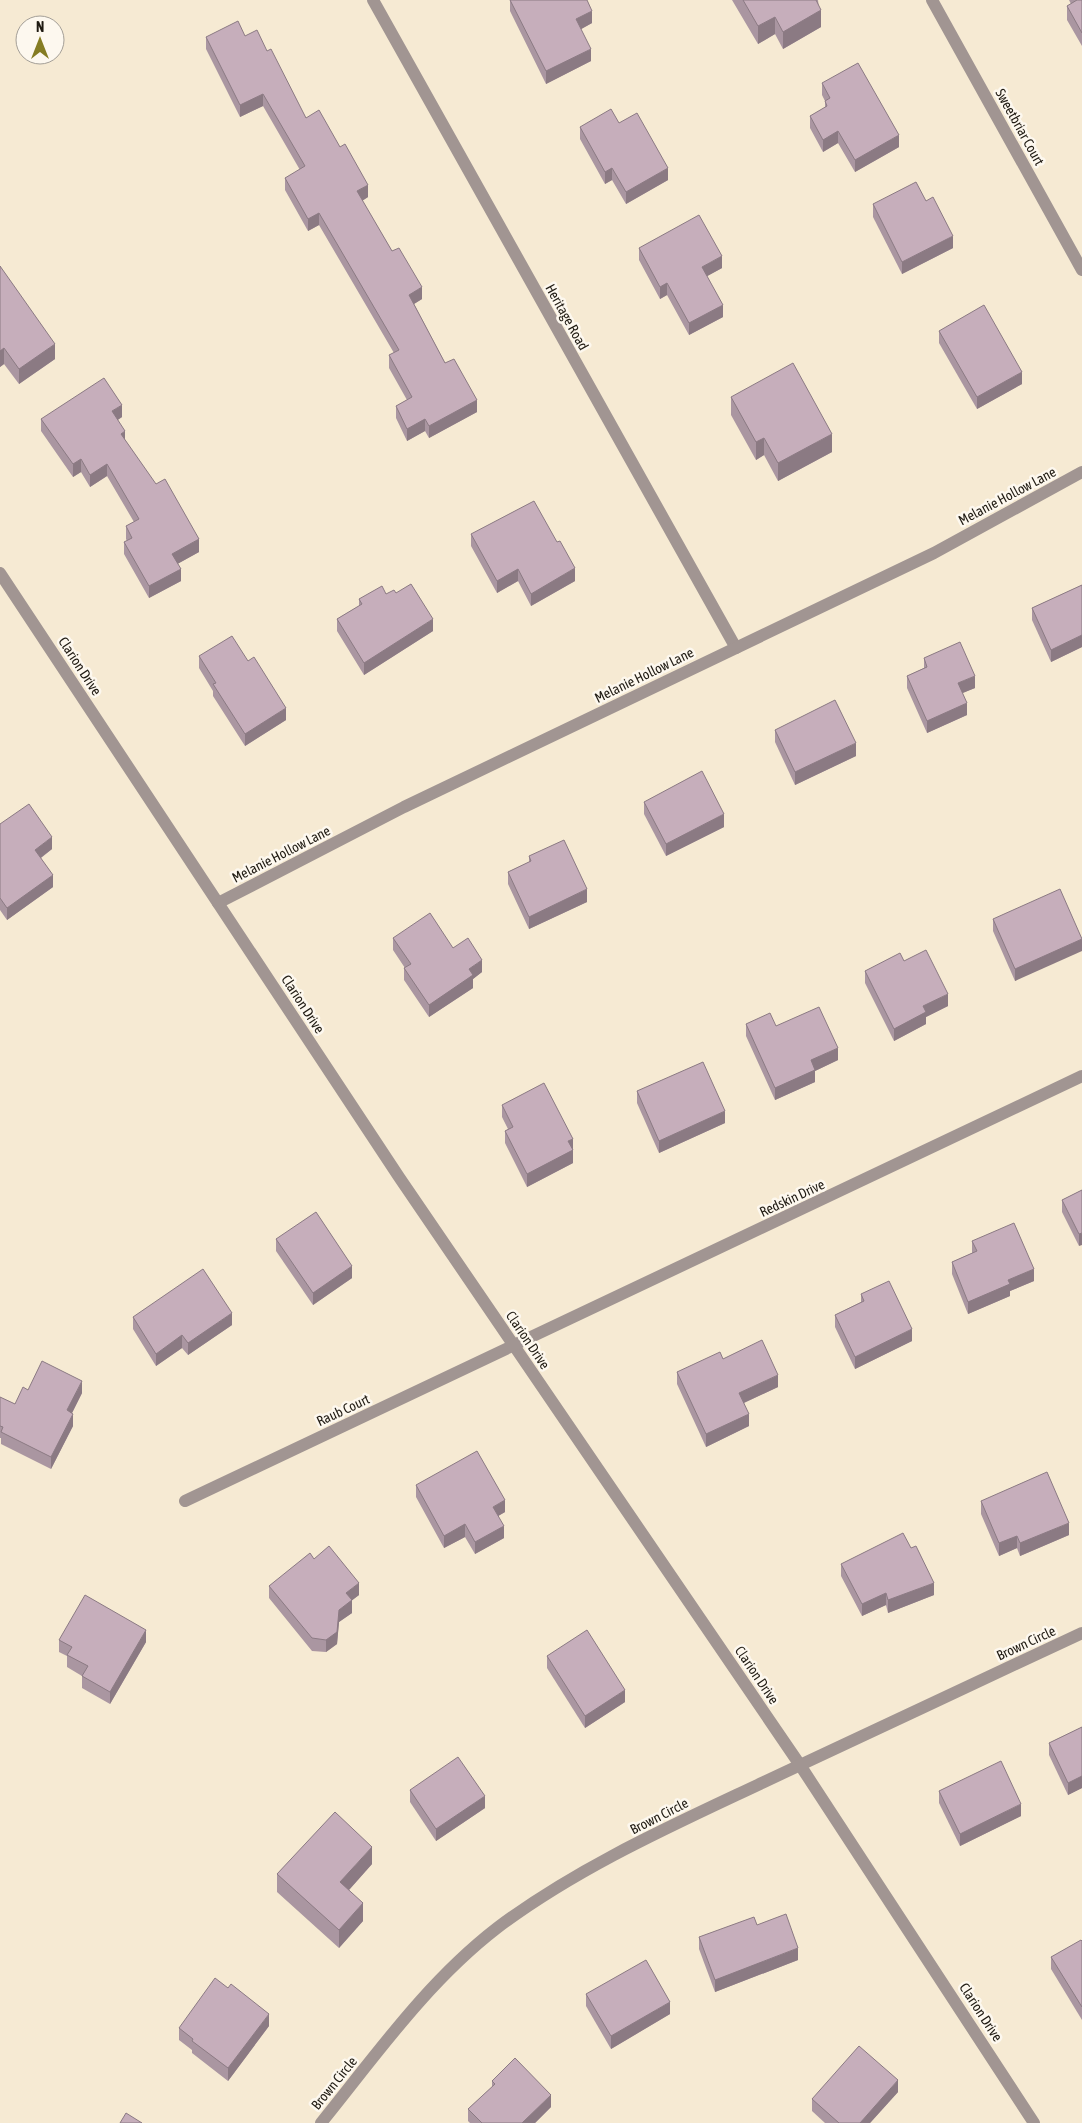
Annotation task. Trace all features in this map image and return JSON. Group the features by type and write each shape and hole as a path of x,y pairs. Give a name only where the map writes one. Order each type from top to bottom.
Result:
{"street":[{"name":"Heritage Road","path":"373,0 736,648"},
{"name":"Sweetbriar Court","path":"932,0 1082,270"},
{"name":"Melanie Hollow Lane","path":"218,903 404,807 934,553 1082,472"},
{"name":"Clarion Drive","path":"0,573 514,1346 800,1765 1034,2123"},
{"name":"Redskin Drive","path":"514,1346 1082,1076"},
{"name":"Raub Court","path":"185,1501 514,1346"},
{"name":"Brown Circle","path":"321,2123 413,2008 453,1966 496,1929 555,1888 674,1824 1082,1633"}],"building":[{"path":"510,0 587,0 592,11 576,19 591,49 546,71"},
{"path":"743,0 816,0 821,10 783,32 775,17 758,26"},
{"path":"1077,0 1082,0 1082,33 1067,6"},
{"path":"238,21 245,36 257,30 267,51 271,49 306,118 319,110 340,147 345,144 368,185 357,191 392,251 399,248 422,287 409,295 445,363 454,359 477,400 429,426 425,419 407,429 396,406 412,397 389,355 399,350 319,213 308,219 285,178 305,166 263,94 240,105 206,37"},
{"path":"858,63 899,135 855,160 838,131 823,140 810,116 827,106 825,101 830,98 822,83"},
{"path":"611,109 619,123 637,113 668,168 626,192 612,168 605,172 580,127"},
{"path":"916,182 926,201 933,197 953,236 902,262 873,204"},
{"path":"699,215 722,256 702,267 723,305 689,323 667,283 660,287 639,248"},
{"path":"0,266 55,344 19,369 4,348 0,351"},
{"path":"984,305 1022,372 977,397 939,331"},
{"path":"793,363 832,434 778,463 764,438 756,442 731,397"},
{"path":"104,378 122,405 112,411 125,431 121,434 156,484 165,479 199,539 172,554 181,569 149,586 124,542 132,538 126,526 139,519 107,464 90,475 81,459 73,464 41,419"},
{"path":"534,501 557,542 560,541 575,568 531,594 518,569 497,581 471,534"},
{"path":"411,584 433,619 364,663 337,619 362,604 359,599 382,586 386,594 394,590 396,593"},
{"path":"1082,585 1082,635 1051,650 1032,608"},
{"path":"232,636 248,661 254,657 286,708 245,734 213,684 216,683 199,656"},
{"path":"960,642 975,676 958,683 967,703 927,721 907,676 927,667 924,658"},
{"path":"835,700 856,743 795,772 775,730"},
{"path":"702,771 724,814 666,844 644,802"},
{"path":"29,804 52,837 35,850 53,875 7,908 0,898 0,824"},
{"path":"564,840 587,889 529,917 508,872 531,861 529,856"},
{"path":"1060,889 1082,939 1015,969 993,919"},
{"path":"430,913 453,948 468,938 482,960 469,969 473,975 429,1005 404,968 411,964 393,938"},
{"path":"926,950 948,994 923,1006 926,1012 894,1029 865,971 900,953 904,961"},
{"path":"819,1007 838,1048 811,1060 815,1070 775,1088 746,1024 770,1013 776,1026"},
{"path":"703,1062 725,1111 659,1141 637,1091"},
{"path":"544,1083 573,1139 568,1141 573,1150 527,1174 505,1131 513,1127 502,1105"},
{"path":"1082,1190 1082,1233 1079,1234 1062,1200"},
{"path":"316,1212 352,1266 313,1293 276,1239"},
{"path":"1014,1223 1034,1269 1008,1280 1010,1284 968,1302 952,1262 977,1251 972,1241"},
{"path":"203,1269 232,1313 188,1343 182,1335 156,1354 133,1317"},
{"path":"889,1281 912,1329 855,1357 835,1315 864,1301 861,1294"},
{"path":"762,1340 778,1375 739,1393 749,1414 706,1434 677,1372 720,1352 723,1359"},
{"path":"42,1361 82,1381 67,1410 73,1414 51,1457 1,1432 3,1427 0,1426 0,1397 15,1404 23,1387 28,1390"},
{"path":"477,1451 505,1500 493,1507 504,1526 475,1542 465,1524 444,1536 416,1485"},
{"path":"1047,1472 1069,1523 1020,1543 1017,1536 999,1543 981,1501"},
{"path":"903,1533 911,1548 916,1546 934,1583 888,1600 886,1593 862,1604 841,1564"},
{"path":"329,1546 359,1583 346,1593 352,1600 339,1610 337,1632 326,1640 312,1638 269,1586 310,1553 314,1559"},
{"path":"85,1595 146,1630 110,1692 82,1676 88,1666 67,1655 72,1647 59,1640"},
{"path":"587,1630 625,1690 585,1716 547,1656"},
{"path":"1082,1727 1082,1776 1068,1783 1049,1743"},
{"path":"458,1757 485,1796 436,1829 410,1790"},
{"path":"1001,1761 1021,1804 960,1834 939,1791"},
{"path":"335,1812 372,1847 340,1882 363,1903 339,1930 277,1874"},
{"path":"786,1914 798,1948 715,1980 699,1937 754,1917 757,1925"},
{"path":"1082,1941 1082,2007 1051,1957"},
{"path":"646,1960 670,2002 611,2036 586,1994"},
{"path":"215,1978 228,1988 231,1984 269,2014 228,2068 192,2041 193,2039 179,2028"},
{"path":"859,2046 898,2080 860,2123 839,2123 812,2099"},
{"path":"515,2058 551,2095 522,2123 482,2123 468,2109 495,2084 492,2081"},
{"path":"126,2113 142,2123 120,2123"}]}
